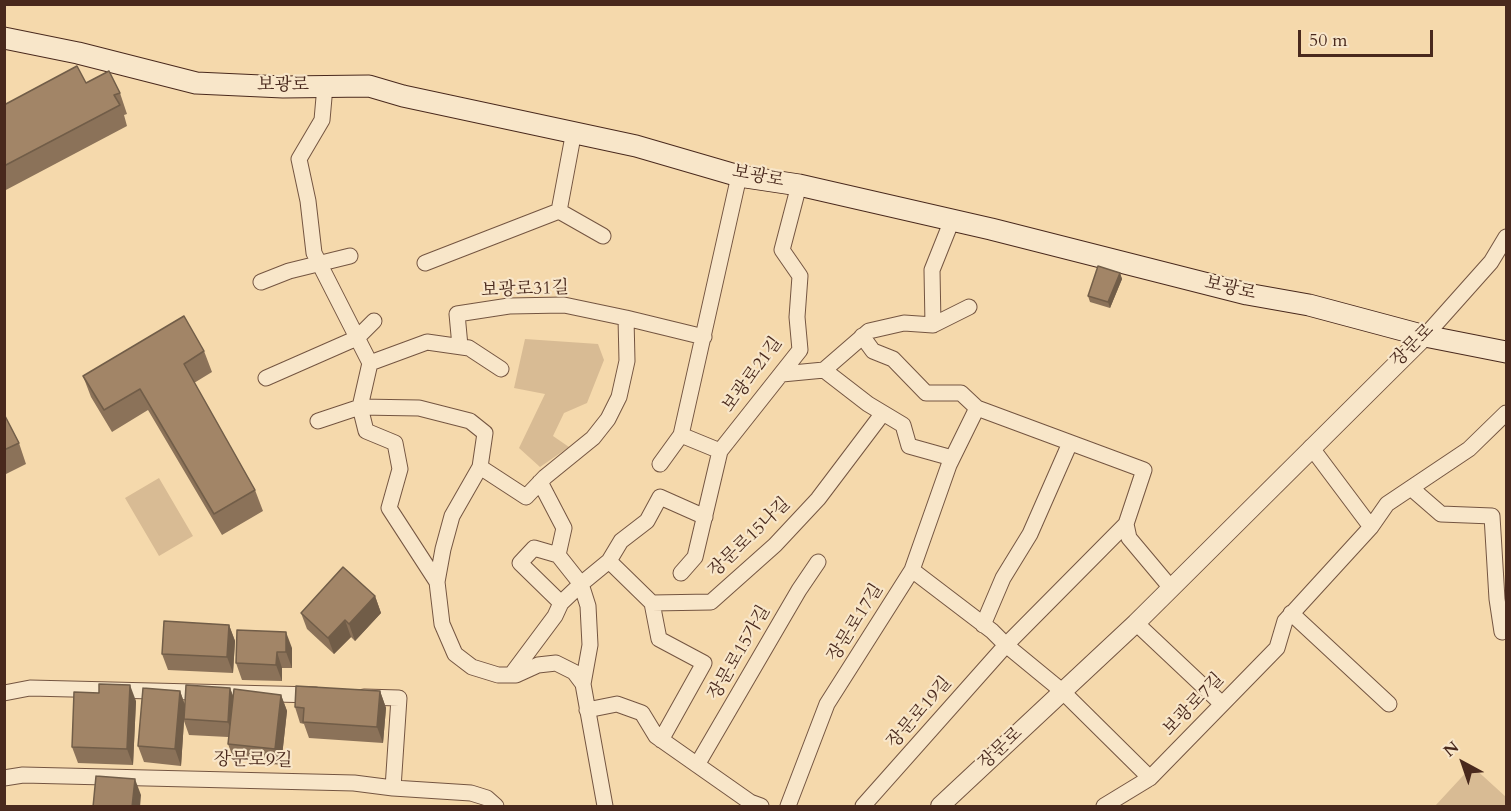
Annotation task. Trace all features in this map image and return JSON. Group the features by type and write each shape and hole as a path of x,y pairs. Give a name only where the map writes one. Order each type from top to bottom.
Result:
{"main road":[{"name":"보광로","path":"4,38 78,53 196,83 283,87 369,86 402,96 636,146 740,176 799,185 952,220 1247,294 1309,305 1425,336 1506,352"}],"street":[{"path":"325,86 322,120 299,159 308,201 314,254 370,363 360,407 366,431 395,443 400,469 389,508 437,582"},
{"path":"559,211 574,131"},
{"path":"660,464 681,435 740,176"},
{"name":"보광로21길","path":"681,573 695,557 720,451 800,351 797,317 800,276 782,250 799,185"},
{"path":"559,211 603,236"},
{"path":"425,263 559,211"},
{"path":"933,325 932,270 952,220"},
{"name":"장문로","path":"940,807 1136,623 1425,336 1491,262 1506,237"},
{"path":"261,282 289,271 350,256"},
{"name":"보광로31길","path":"460,346 457,314 509,306 564,305 626,318"},
{"path":"782,374 824,370 869,331 904,323 933,325 969,307"},
{"path":"480,467 525,497 593,438 608,419 619,397 627,361 626,318 704,337"},
{"path":"266,378 357,338 374,321"},
{"path":"862,336 873,351 893,359 926,393 961,393 977,408 1144,470 1126,524 1129,538 1171,588"},
{"path":"370,363 427,342 470,348 501,369"},
{"path":"824,370 903,426 909,446 952,458"},
{"path":"318,422 360,407 419,408 470,421 485,433 480,467 452,516 443,549 437,582 442,624 455,654 472,667 498,675 516,675 538,665 556,663 574,672 583,684"},
{"name":"장문로17길","path":"788,807 827,704 912,570 952,458 977,408"},
{"name":"장문로15나길","path":"652,603 711,602 774,544 818,499 883,413"},
{"name":"보광로7길","path":"1104,807 1150,778 1277,648 1284,621 1371,526 1387,504 1469,449 1506,413"},
{"path":"681,435 720,451"},
{"path":"983,625 1003,578 1030,534 1070,443"},
{"path":"1311,447 1371,526"},
{"path":"540,482 564,528 558,555"},
{"path":"1411,488 1441,514 1492,516 1497,599 1503,632 1506,630"},
{"path":"511,675 555,616 561,603 609,561 621,541 647,521 660,497 705,517"},
{"name":"장문로19길","path":"863,807 1006,645 1126,524"},
{"path":"561,603 520,563 534,548 558,555 581,584 588,606 590,645 583,684 605,807"},
{"path":"609,561 652,603"},
{"name":"장문로15가길","path":"697,765 818,562"},
{"path":"912,570 983,625 1062,692 1150,778"},
{"name":"장문로15가길","path":"652,603 659,639 704,663 661,740"},
{"path":"1291,613 1389,704"},
{"path":"1136,623 1222,704"},
{"path":"4,693 30,688 328,696"},
{"path":"351,696 399,698 393,788"},
{"path":"587,710 617,704 642,713 661,740 750,802 761,807"},
{"name":"장문로9길","path":"4,778 24,775 354,783 471,793 487,798 496,807"}],"shaded area":[{"path":"525,339 598,344 604,360 587,403 564,413 553,436 569,447 540,467 519,448 545,394 514,388"},
{"path":"159,478 193,536 159,556 125,498"},
{"path":"1472,766 1506,797 1506,806 1435,806"}],"building":[{"path":"77,66 86,83 109,71 120,93 114,95 120,105 4,166 4,105"},
{"path":"1098,266 1120,273 1108,302 1088,296"},
{"path":"184,316 204,351 184,364 255,490 214,514 140,389 104,410 83,376"},
{"path":"4,414 19,443 4,450"},
{"path":"343,567 375,596 349,624 345,620 328,638 301,613"},
{"path":"164,621 229,625 227,657 162,654"},
{"path":"237,630 286,632 286,652 277,652 276,665 236,663"},
{"path":"99,684 130,685 127,749 72,747 74,692 99,693"},
{"path":"186,685 230,688 228,722 184,719"},
{"path":"296,686 380,691 377,727 303,722 304,708 295,707"},
{"path":"143,688 180,691 175,749 138,746"},
{"path":"234,689 281,695 275,749 228,744"},
{"path":"96,776 135,779 132,807 93,807"}]}
